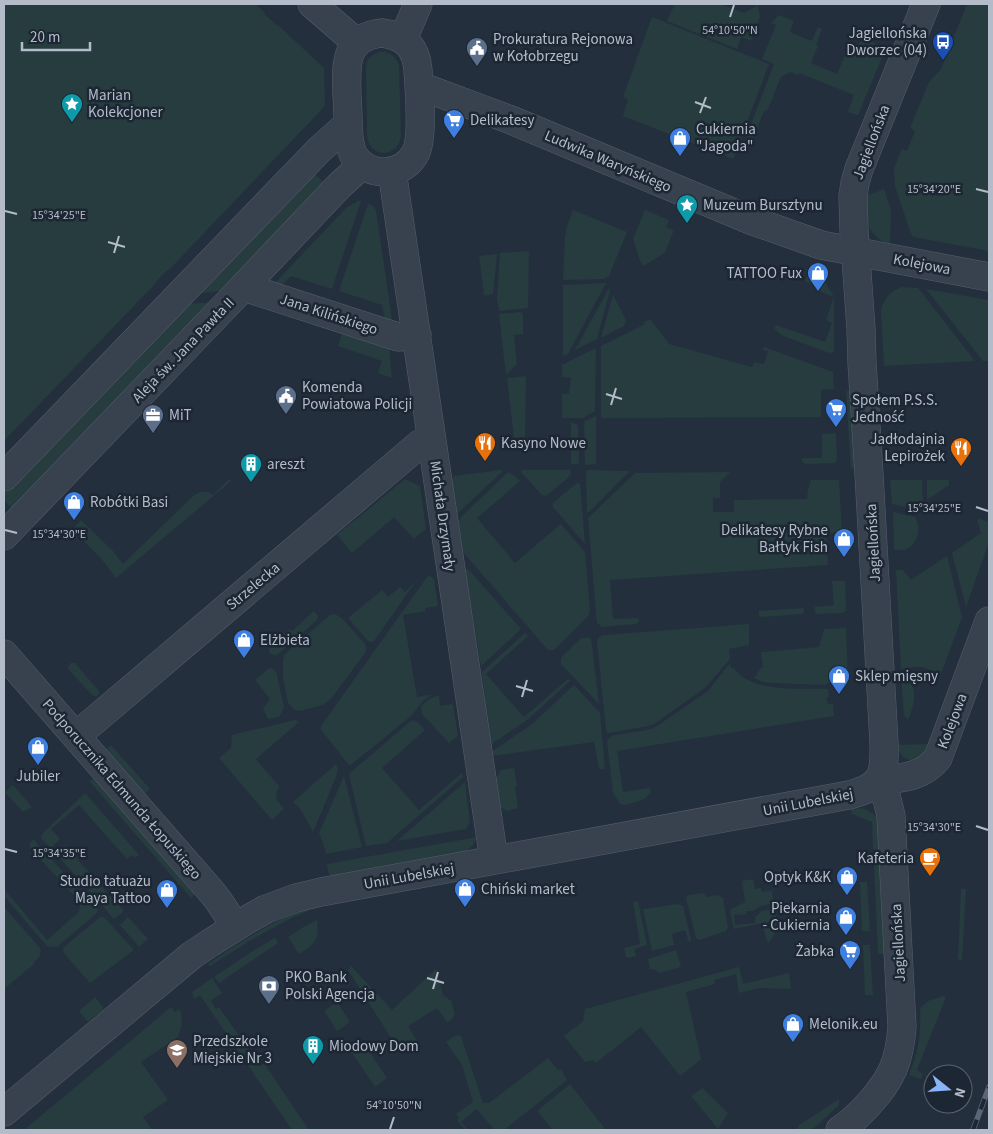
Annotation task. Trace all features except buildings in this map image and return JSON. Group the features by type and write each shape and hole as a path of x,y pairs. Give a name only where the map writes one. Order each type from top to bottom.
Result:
{"street":[{"path":"312,4 357,43"},
{"path":"403,40 418,4"},
{"name":"Jagiellońska","path":"840,1130 874,1099 882,1088 893,1069 900,1046 902,1027 891,816 887,798 878,781 884,768 884,752 853,204 859,169 926,4"},
{"path":"382,33 392,34 403,40 410,46 417,61 419,143 416,153 402,167 392,171 376,171 362,165 354,156 350,147 346,64 349,54 357,43 366,37 382,33"},
{"name":"Ludwika Waryńskiego","path":"419,87 428,88 511,120 753,221 821,245 856,251"},
{"path":"4,477 320,150 348,124"},
{"name":"Aleja św. Jana Pawła II","path":"4,536 333,192 362,165"},
{"name":"Michała Drzymały","path":"392,171 494,860"},
{"name":"Kolejowa","path":"856,251 989,277"},
{"name":"Jana Kilińskiego","path":"243,288 258,291 398,337 416,335"},
{"name":"Strzelecka","path":"76,736 421,443 432,441"},
{"name":"Kolejowa","path":"878,781 911,776 923,772 931,767 938,758 989,621"},
{"name":"Podporucznika Edmunda Łopuskiego","path":"4,654 210,890 236,926"},
{"name":"Unii Lubelskiej","path":"4,1112 192,956 236,926 266,909 296,898 329,890 848,795 869,789 878,781"}],"green space":[{"path":"4,4 255,4 324,68 325,106 4,441"},
{"path":"675,4 721,4 744,13 758,5 760,17 751,41 741,37 737,49 667,21"},
{"path":"967,4 989,4 989,251 913,237 895,186 894,168 902,149 907,151 915,131 910,128 929,82 941,69"},
{"path":"779,15 794,21 790,32 812,41 818,27 822,29 811,63 837,74 845,55 853,58 859,43 865,39 886,48 858,115 848,112 854,95 799,73 798,75 790,72 781,77 768,109 764,111 752,142 745,140 774,64 762,59 776,25 771,23"},
{"path":"652,17 769,64 733,159 623,116 628,99 623,97"},
{"path":"379,52 386,52 391,55 399,65 401,137 394,149 383,153 373,149 367,136 366,67 370,58"},
{"path":"312,171 328,187 228,290 193,294"},
{"path":"884,189 891,210 890,245 875,236 867,219 866,196"},
{"path":"361,201 332,289 291,276 278,289 271,287 346,208"},
{"path":"368,204 376,210 392,320 390,326 386,324 382,305 339,291"},
{"path":"573,210 627,232 609,276 604,279 563,280 565,238"},
{"path":"645,210 669,220 666,227 674,230 665,253 643,266 633,239"},
{"path":"529,251 528,308 499,311 497,298 500,253"},
{"path":"497,254 493,294 484,296 479,256"},
{"path":"810,270 819,275 834,297 817,290 818,286 805,281"},
{"path":"606,283 568,354 563,356 563,285"},
{"path":"902,287 918,288 975,361 884,366 881,311 883,303 888,296"},
{"path":"609,288 597,339 575,350"},
{"path":"926,289 989,300 989,361 983,361"},
{"path":"613,295 626,320 624,326 601,338"},
{"path":"834,297 834,352 829,353 786,337 774,328 776,325 825,342 832,323 826,320"},
{"path":"218,302 15,512 4,500 4,489 183,304"},
{"path":"521,312 523,314 523,334 514,335 517,364 506,375 499,314"},
{"path":"651,320 669,344 752,367 754,362 764,364 768,351 763,350 764,347 833,372 834,389 821,390 821,417 601,418 601,346 645,324 644,322"},
{"path":"342,334 389,348 392,378 378,373 382,361 338,346"},
{"path":"596,348 595,411 583,418 562,418 562,394 569,394 571,378 562,377 562,365"},
{"path":"526,376 525,437 514,438 507,378"},
{"path":"846,391 851,391 856,466 851,470"},
{"path":"596,416 596,464 585,465 584,425 585,421"},
{"path":"571,422 578,425 578,464 571,464"},
{"path":"836,433 837,460 835,463 805,464 802,462 802,458 822,458 822,434"},
{"path":"522,470 570,470 571,472 570,476 546,496 542,495 521,472"},
{"path":"587,470 629,471 589,512 587,512"},
{"path":"503,471 457,512 452,480 454,476"},
{"path":"508,472 520,481 477,518 515,563 561,524 585,552 589,615 554,650 548,650 463,552 458,521"},
{"path":"730,472 720,482 720,498 713,498 713,512 734,512 734,500 807,499 811,480 839,480 842,532 826,533 828,565 610,580 613,619 638,618 639,622 636,624 602,627 597,623 588,518 635,473"},
{"path":"229,479 231,481 116,578 100,557 72,530 81,520 113,551 123,564 193,496 203,492 213,495"},
{"path":"405,479 420,486 426,529 414,539 394,517 352,553 337,535"},
{"path":"890,480 922,480 923,503 914,509 892,504"},
{"path":"927,480 949,480 949,485 927,500"},
{"path":"577,483 580,484 585,544 553,507 553,503"},
{"path":"893,512 915,517 918,523 918,535 907,549 894,549"},
{"path":"977,520 989,522 989,542 966,607 952,553 981,533"},
{"path":"947,556 962,617 941,674 921,667 901,669 896,571 903,571 911,580"},
{"path":"465,569 469,570 521,629 481,666"},
{"path":"430,576 434,579 438,606 425,608 426,611 403,615 417,697 433,694 424,700 411,716 349,765 321,730 321,726 427,577"},
{"path":"416,581 374,641 369,642 348,618 382,590 388,597 400,587 405,592"},
{"path":"832,581 845,581 846,610 843,613 816,614 814,607 834,605"},
{"path":"804,608 802,614 761,617 759,615 759,611"},
{"path":"314,611 318,616 317,620 277,655 269,652 268,647 290,629 292,631"},
{"path":"335,614 342,618 365,644 365,653 331,699 323,705 300,711 295,710 288,703 283,677 283,659 285,654 330,615"},
{"path":"749,624 749,645 729,649 730,659 705,688 654,724 608,733 606,730 597,641 599,637 604,635"},
{"path":"846,628 848,680 827,683 826,685 770,683 752,677 755,677 763,667 761,652 819,647 824,629"},
{"path":"525,633 528,636 486,674 524,717 568,679 570,681 527,720 490,745 482,672"},
{"path":"581,638 591,638 599,704 561,664 561,658"},
{"path":"71,663 75,663 99,691 97,696 90,693 69,670 68,666"},
{"path":"730,663 731,668 734,668 752,682 777,688 828,689 829,697 826,698 828,704 833,704 834,716 617,751 623,792 650,788 651,792 645,799 626,805 621,804 613,793 607,741 611,736 652,729 657,726 708,691"},
{"path":"271,668 276,671 284,707 279,717 268,719 263,709 270,699 255,680"},
{"path":"901,677 911,682 914,691 913,706 908,720 904,715"},
{"path":"574,685 600,713 605,769 599,769 594,742 492,756 491,752 531,725"},
{"path":"439,695 440,706 453,704 458,736 449,743 422,714 421,706 431,698"},
{"path":"295,720 299,722 256,759 280,787 276,792 277,800 284,809 272,820 219,758 231,748 232,735"},
{"path":"412,720 418,722 425,730 382,768 419,810 462,773 463,777 387,843 366,846 349,775"},
{"path":"931,744 928,752 913,761 902,756 896,745"},
{"path":"111,745 150,789 143,795 104,751"},
{"path":"336,764 338,768 336,777 313,832 301,810 293,802"},
{"path":"514,768 518,808 507,811 501,808 496,778 501,770"},
{"path":"344,776 362,847 326,854 319,833"},
{"path":"95,779 191,888 195,894 191,898 89,781"},
{"path":"465,782 470,822 466,829 397,841"},
{"path":"13,785 32,807 23,812 5,792"},
{"path":"85,793 139,855 135,858 132,855 127,859 79,805 51,829 60,839 51,848 41,838 43,833"},
{"path":"859,808 869,811 877,818 879,851 873,849 872,822 852,814 851,809"},
{"path":"477,837 473,845 463,854 334,877 329,874 327,864"},
{"path":"33,839 98,910 97,913 57,947 47,946 4,896 4,889 47,940 79,912 78,900 30,848 30,843"},
{"path":"65,845 92,876 83,884 56,854"},
{"path":"874,864 880,864 884,954 878,954"},
{"path":"753,879 755,889 761,888 762,892 774,890 772,893 774,903 761,906 752,911 746,911 746,914 734,915 735,925 755,923 755,917 762,911 775,909 776,930 769,942 767,941 762,923 735,929 733,927 730,910 745,902 742,881"},
{"path":"97,882 124,911 114,919 88,890"},
{"path":"860,882 867,882 870,931 862,931"},
{"path":"961,889 966,889 962,960 958,959"},
{"path":"704,893 706,897 718,895 723,898 728,928 726,931 699,940 696,938 686,898 688,895"},
{"path":"638,901 647,945 634,949 636,956 628,958 624,948 640,944 633,902"},
{"path":"678,904 683,906 691,942 689,942 685,930 672,934 674,945 652,951 643,909"},
{"path":"4,907 40,948 41,952 35,963 4,989"},
{"path":"305,908 308,911 270,929 210,966 208,964 267,926"},
{"path":"100,917 104,917 134,950 90,983 63,952 64,947"},
{"path":"128,917 148,939 139,947 120,925"},
{"path":"317,920 318,932 313,944 299,954 288,937"},
{"path":"275,938 278,943 219,983 214,977 256,949"},
{"path":"863,945 870,945 873,995 865,995"},
{"path":"676,950 681,967 659,973 656,970 650,969 648,959"},
{"path":"351,966 392,1010 436,969 443,995 451,1001 455,1014 447,1022 437,1008 408,1026 417,1041 407,1045 397,1043 391,1038 348,970"},
{"path":"739,967 743,984 789,973 791,989 759,988 739,993 736,974 714,980 715,984 686,992 701,1059 680,1076 641,1027 596,1063 594,1060 585,1062 564,1036 583,1021 585,1009"},
{"path":"212,978 222,993 211,1001 216,1009 219,1007 260,1066 264,1063 309,1130 292,1130 200,995 194,999 192,992"},
{"path":"943,996 946,997 917,1070 923,1074 921,1079 909,1075 919,1042 920,1008 928,1001"},
{"path":"95,997 103,1007 103,1010 87,1021 79,1011"},
{"path":"337,1002 350,1022 337,1031 324,1011"},
{"path":"171,1007 175,1012 179,1009 181,1012 182,1024 178,1037 141,1062 168,1100 143,1117 152,1130 24,1130"},
{"path":"456,1035 461,1036 483,1103 489,1103 548,1058 558,1070 561,1069 567,1080 504,1130 495,1130 476,1109 461,1122 468,1130 465,1130 457,1120 459,1118 456,1114 473,1102 462,1065 446,1042"},
{"path":"361,1039 387,1078 375,1087 348,1047"},
{"path":"570,1084 606,1130 553,1130 537,1111"},
{"path":"702,1088 728,1113 718,1129 691,1096"},
{"path":"839,1099 839,1105 814,1128 810,1130 797,1130 799,1125"}],"railway":[{"path":"973,1130 989,1087"}],"place":[{"name":"Jagiellońska Dworzec (04)","path":"943,61"},
{"name":"Prokuratura Rejonowa w Kołobrzegu","path":"477,67"},
{"name":"Marian Kolekcjoner","path":"72,123"},
{"name":"Delikatesy","path":"454,139"},
{"name":"Cukiernia \"Jagoda\"","path":"680,157"},
{"name":"Muzeum Bursztynu","path":"687,224"},
{"name":"TATTOO Fux","path":"818,292"},
{"name":"Komenda Powiatowa Policji","path":"286,415"},
{"name":"Społem P.S.S. Jedność","path":"836,428"},
{"name":"MiT","path":"153,434"},
{"name":"Kasyno Nowe","path":"485,462"},
{"name":"Jadłodajnia Lepirożek","path":"961,467"},
{"name":"areszt","path":"251,483"},
{"name":"Robótki Basi","path":"74,521"},
{"name":"Delikatesy Rybne Bałtyk Fish","path":"844,558"},
{"name":"Elżbieta","path":"244,659"},
{"name":"Sklep mięsny","path":"839,695"},
{"name":"Jubiler","path":"38,766"},
{"name":"Kafeteria","path":"930,877"},
{"name":"Optyk K&K","path":"847,896"},
{"name":"Chiński market","path":"465,908"},
{"name":"Studio tatuażu Maya Tattoo","path":"167,909"},
{"name":"Piekarnia - Cukiernia","path":"846,936"},
{"name":"Żabka","path":"850,970"},
{"name":"PKO Bank Polski Agencja","path":"269,1005"},
{"name":"Melonik.eu","path":"793,1043"},
{"name":"Miodowy Dom","path":"313,1065"},
{"name":"Przedszkole Miejskie Nr 3","path":"177,1069"}]}
